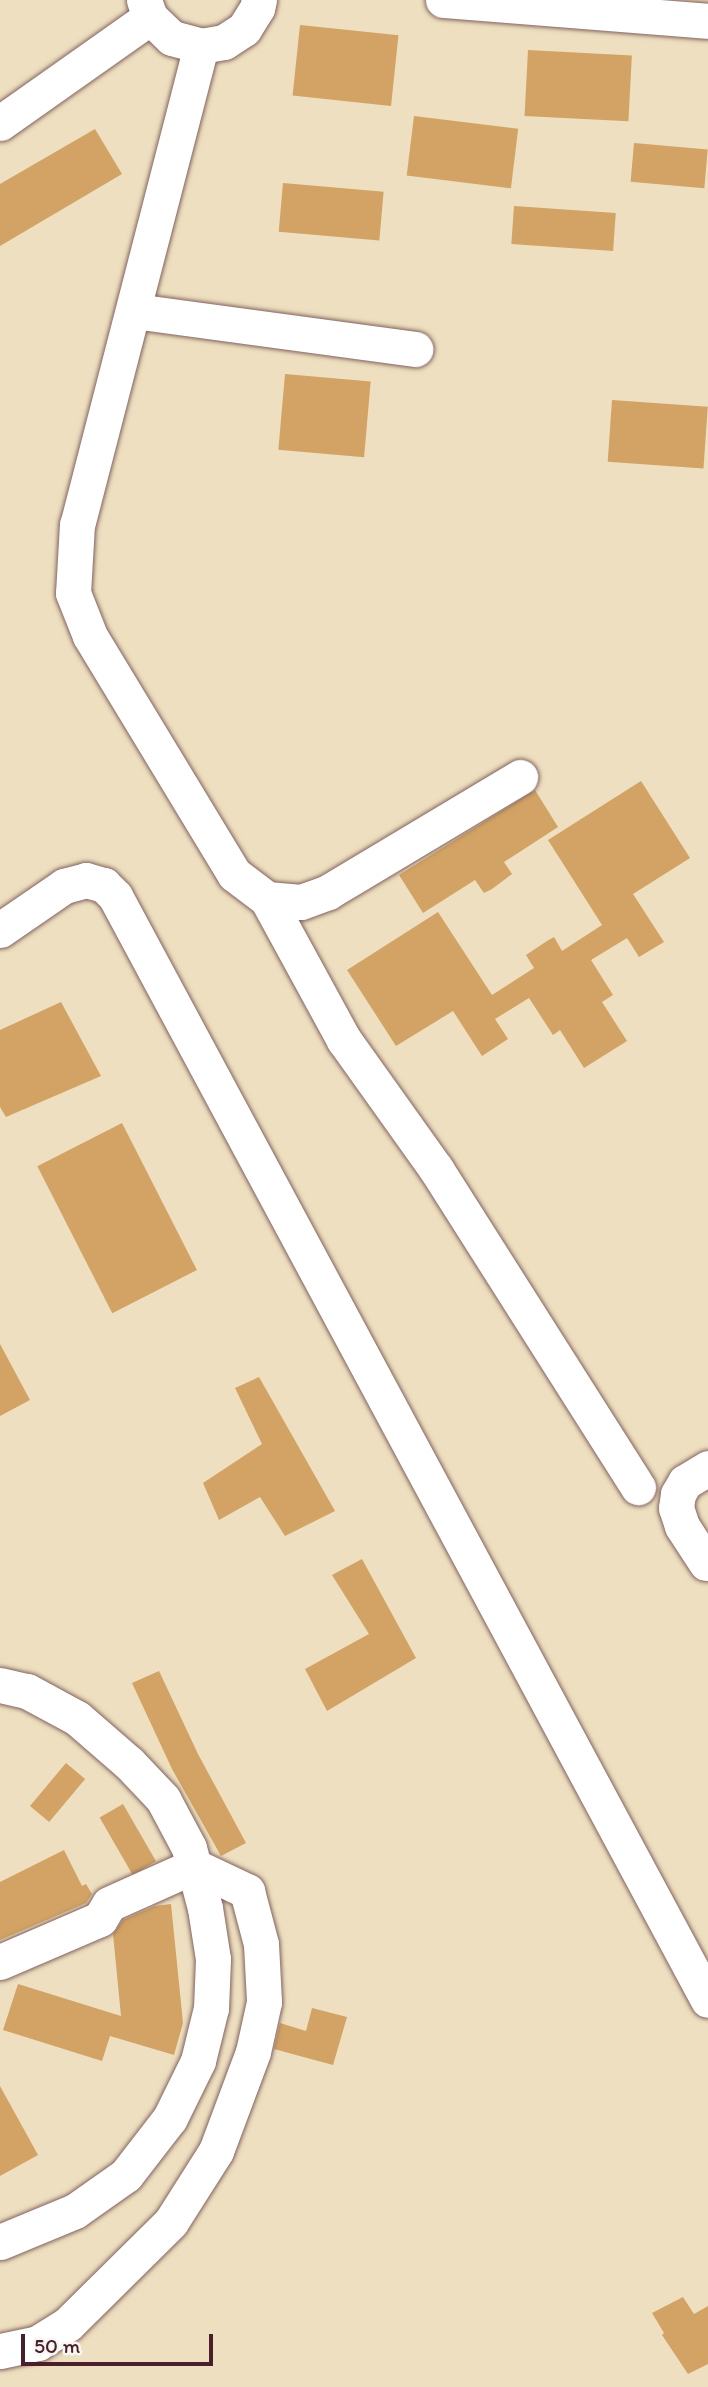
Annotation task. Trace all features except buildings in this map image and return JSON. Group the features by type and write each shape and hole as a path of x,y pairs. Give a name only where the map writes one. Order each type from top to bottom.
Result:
{"street":[{"path":"0,123 147,8 172,38 201,46 224,42 244,29 257,9 259,0"},
{"path":"443,0 708,21"},
{"path":"201,46 77,524 73,593 90,636 234,874 267,899 344,1040 436,1169 638,1487"},
{"path":"134,311 415,349"},
{"path":"267,899 301,902 328,892 520,777"},
{"path":"0,930 64,886 86,880 104,885 115,896 708,2000"},
{"path":"707,1567 682,1526 676,1508 678,1494 685,1482 708,1468"},
{"path":"0,1685 27,1691 78,1718 130,1763 163,1799 189,1848 205,1908 213,1959 211,2008 198,2061 170,2118 126,2175 75,2211 0,2242"},
{"path":"0,1962 100,1919 109,1904 194,1866 247,1891 261,1944 264,2002 256,2039 216,2151 171,2222 68,2324 38,2343 0,2351"}]}
